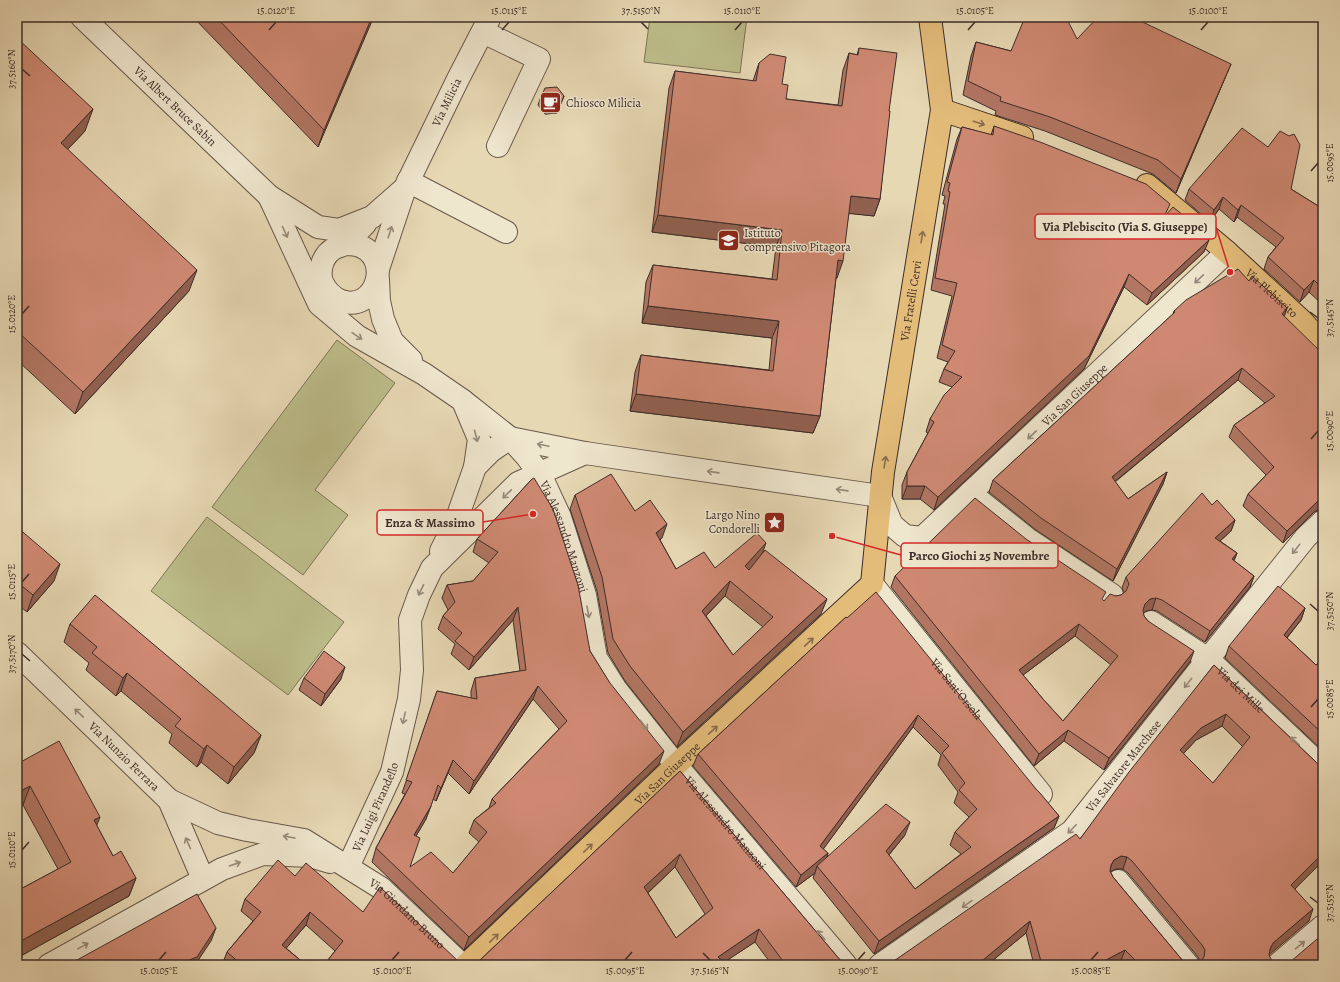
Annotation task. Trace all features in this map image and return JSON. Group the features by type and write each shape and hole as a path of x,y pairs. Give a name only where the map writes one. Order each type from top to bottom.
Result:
{"main road":[{"name":"Via Fratelli Cervi","path":"872,584 883,472 942,110 930,17"},
{"path":"942,110 1040,143"},
{"name":"Via Plebiscito","path":"1126,177 1148,186 1227,252 1301,320 1323,344"},
{"name":"Via San Giuseppe","path":"466,965 676,765 872,584"}],"street":[{"name":"Via Albert Bruce Sabin","path":"82,17 269,196"},
{"path":"486,24 539,59 498,146"},
{"name":"Via Milicia","path":"406,184 486,24"},
{"path":"323,294 343,301 354,302 365,298 373,290 406,184"},
{"path":"323,294 321,266 326,256 334,248 350,240 406,184"},
{"path":"406,184 506,232"},
{"path":"269,196 318,227 350,240 374,258 378,274 379,301 383,319 392,341 424,374"},
{"path":"269,196 323,294 357,336 424,374 462,400 510,438 585,453 880,496"},
{"name":"Via San Giuseppe","path":"880,496 892,525 905,536 922,538 1227,252"},
{"path":"432,568 456,521 475,467 479,439 462,400"},
{"path":"475,467 491,451 510,438"},
{"name":"Via Alessandro Manzoni","path":"510,438 528,457 540,474 560,516 582,588 596,658 615,688 676,765 846,965"},
{"name":"Via Luigi Pirandello","path":"49,965 222,869 263,854 310,856 348,867 392,772 409,699 412,670 410,620 419,595 432,568 518,483 585,453"},
{"path":"970,494 1029,540 1112,595"},
{"name":"Via Salvatore Marchese","path":"880,965 1072,831 1306,537 1323,521"},
{"name":"Via Sant'Orsola","path":"872,584 1041,794"},
{"name":"Via dei Mille","path":"1151,622 1208,659 1323,768"},
{"name":"Via Nunzio Ferrara","path":"17,653 169,800 204,879"},
{"name":"Via Giordano Bruno","path":"169,800 218,823 247,830 304,840 381,888 462,965"},
{"path":"1118,882 1188,965"},
{"path":"1277,965 1323,926"}],"green space":[{"path":"650,17 747,17 740,73 644,62"},
{"path":"337,340 395,383 315,490 348,515 303,575 212,507"},
{"path":"207,517 344,622 288,695 151,591"}],"building":[{"path":"216,17 298,17 302,22 305,17 372,17 324,130"},
{"path":"1025,17 1066,17 1077,39 1098,17 1132,17 1231,64 1181,179 1158,160 1050,117 1000,101 1001,97 968,81 976,42 1011,51"},
{"path":"17,38 93,109 61,143 197,270 83,392 17,331"},
{"path":"859,48 897,53 889,111 880,199 851,196 843,261 838,260 820,416 636,394 641,355 773,371 779,321 648,306 653,265 777,280 782,230 658,215 675,71 756,81 759,63 770,54 786,57 782,84 788,85 786,99 842,106 849,53 858,55"},
{"name":"Chiosco Milicia","path":"557,87 564,96 559,107 547,108 540,99 545,88"},
{"path":"994,126 1040,142 1146,184 1170,204 1164,217 1173,207 1200,229 1199,231 1209,240 1152,293 1129,274 1089,356 938,497 925,486 907,486 907,472 934,422 930,419 944,395 962,377 944,369 955,351 942,345 957,283 935,278 950,192 948,191 950,183 947,182 962,127 993,135"},
{"path":"1242,128 1268,147 1280,131 1289,136 1294,134 1300,145 1291,189 1323,209 1323,289 1314,280 1304,290 1268,257 1284,238 1241,205 1238,210 1223,197 1214,210 1189,189"},
{"path":"1238,269 1249,281 1252,276 1287,308 1282,314 1323,354 1323,498 1319,500 1287,531 1248,494 1274,467 1234,425 1275,396 1242,368 1112,477 1128,499 1167,472 1117,569 1041,518 993,480 1175,312 1174,311 1186,300"},
{"path":"611,474 635,511 650,500 667,524 656,533 676,569 704,552 715,568 757,533 766,543 745,566 749,570 765,550 827,599 683,732 630,666 613,639 602,577 575,495","holes":["730,581 773,617 733,655 702,611"]},
{"path":"534,478 553,509 578,585 590,651 610,683 664,751 469,937 376,848 412,782 406,780 437,691 477,699 475,678 526,670 518,607 474,657 455,641 462,633 443,616 455,602 447,585 473,581 498,552 477,539","holes":["538,686 567,721 492,799 496,803 474,820 487,832 453,873 431,852 410,867 420,838 414,835 431,806 438,785 441,788 453,760 474,781"]},
{"path":"1202,493 1212,505 1217,500 1235,520 1215,538 1237,553 1232,559 1254,576 1210,631 1162,600 1156,598 1150,599 1145,604 1143,610 1144,616 1148,621 1194,651 1109,758 1068,730 1039,754 895,576 975,498 1026,539 1106,592 1102,599 1104,601 1110,594 1116,596 1121,595 1126,591 1129,584 1126,577","holes":["1079,624 1118,656 1063,721 1019,670"]},
{"path":"17,527 60,564 33,595 17,582"},
{"path":"1278,586 1305,608 1284,635 1316,665 1323,659 1323,734 1229,646"},
{"path":"876,592 1059,816 879,941 817,866 886,804 910,822 886,851 915,889 971,847 955,832 977,809 959,790 965,783 942,753 949,746 918,715 820,846 828,853 801,875 698,754 846,617 847,618"},
{"path":"95,595 261,735 234,767 207,745 204,749 175,726 181,719 127,673 123,678 92,653 97,647 70,624"},
{"path":"324,651 345,667 325,694 304,678"},
{"path":"1214,665 1319,765 1323,767 1323,853 1291,885 1313,909 1273,943 1269,955 1272,961 1277,964 1284,965 1195,965 1200,963 1204,957 1205,950 1202,945 1132,861 1127,857 1121,856 1114,860 1110,871 1113,877 1183,961 1188,965 1140,965 1125,950 1106,960 1100,965 1042,965 1030,921 977,965 898,965 894,961 1076,834 1080,839 1129,772","holes":["1226,714 1250,737 1213,783 1180,750 1201,728"]},
{"path":"59,741 100,817 94,820 113,856 121,851 136,878 17,943 17,891 71,862 30,786 17,793 17,764"},
{"path":"680,771 841,961 848,965 786,965 759,929 718,957 727,965 473,965","holes":["680,854 713,908 676,938 644,887"]},
{"path":"278,860 295,876 306,863 363,912 380,887 464,965 324,965 343,941 310,912 282,945 306,965 242,965 227,952 261,912 245,899"},
{"path":"197,894 216,928 197,957 176,965 68,965"},
{"path":"1323,934 1323,965 1284,965 1290,962"}],"place":[{"name":"Chiosco Milicia","path":"550,103"},
{"name":"Istituto comprensivo Pitagora","path":"729,240"},
{"name":"Via Plebiscito (Via S. Giuseppe)","path":"1230,272"},
{"name":"Enza & Massimo","path":"533,514"},
{"name":"Largo Nino Condorelli","path":"775,522"},
{"name":"Parco Giochi 25 Novembre","path":"832,536"}]}
